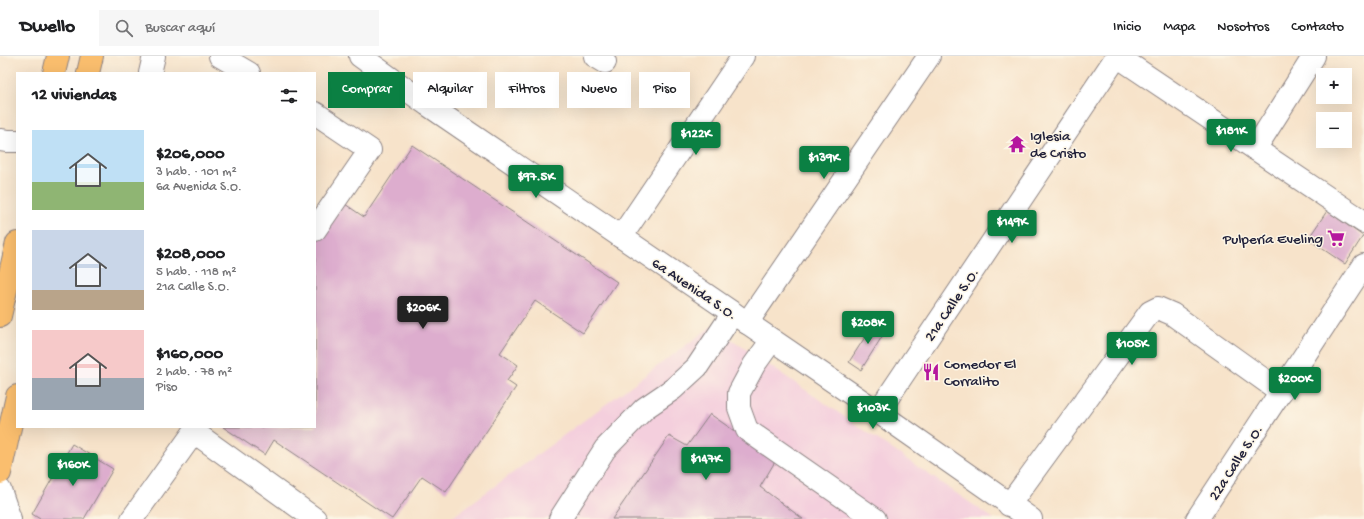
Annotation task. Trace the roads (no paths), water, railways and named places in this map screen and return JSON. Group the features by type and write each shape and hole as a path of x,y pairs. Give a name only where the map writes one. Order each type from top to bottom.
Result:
{"main road":[{"path":"54,72 58,56"},
{"path":"76,72 80,56"},
{"path":"88,72 92,56"},
{"path":"0,316 16,247"},
{"path":"0,474 16,401"}],"street":[{"path":"150,72 154,56"},
{"path":"220,56 247,72"},
{"name":"6a Avenida S.O.","path":"360,56 428,105 878,412 1031,519"},
{"path":"621,237 742,56"},
{"path":"560,519 605,449 645,408 673,389 697,367 740,318 929,56"},
{"path":"1117,56 1364,222"},
{"name":"21a Calle S.O.","path":"878,412 1117,56"},
{"path":"1255,149 1314,56"},
{"path":"316,114 370,150 316,229"},
{"path":"0,140 8,142 16,141"},
{"name":"22a Calle S.O.","path":"1197,519 1364,265"},
{"path":"1009,504 1150,312 1158,308 1172,314 1281,392"},
{"path":"772,340 754,365 740,393 739,408 747,430 875,519"},
{"path":"132,519 195,430 315,519"},
{"path":"0,490 10,519"}],"place":[{"name":"Iglesia de Cristo","path":"1017,144"},
{"name":"Pulpería Eveling","path":"1336,238"},
{"name":"Comedor El Corralito","path":"931,372"}]}
